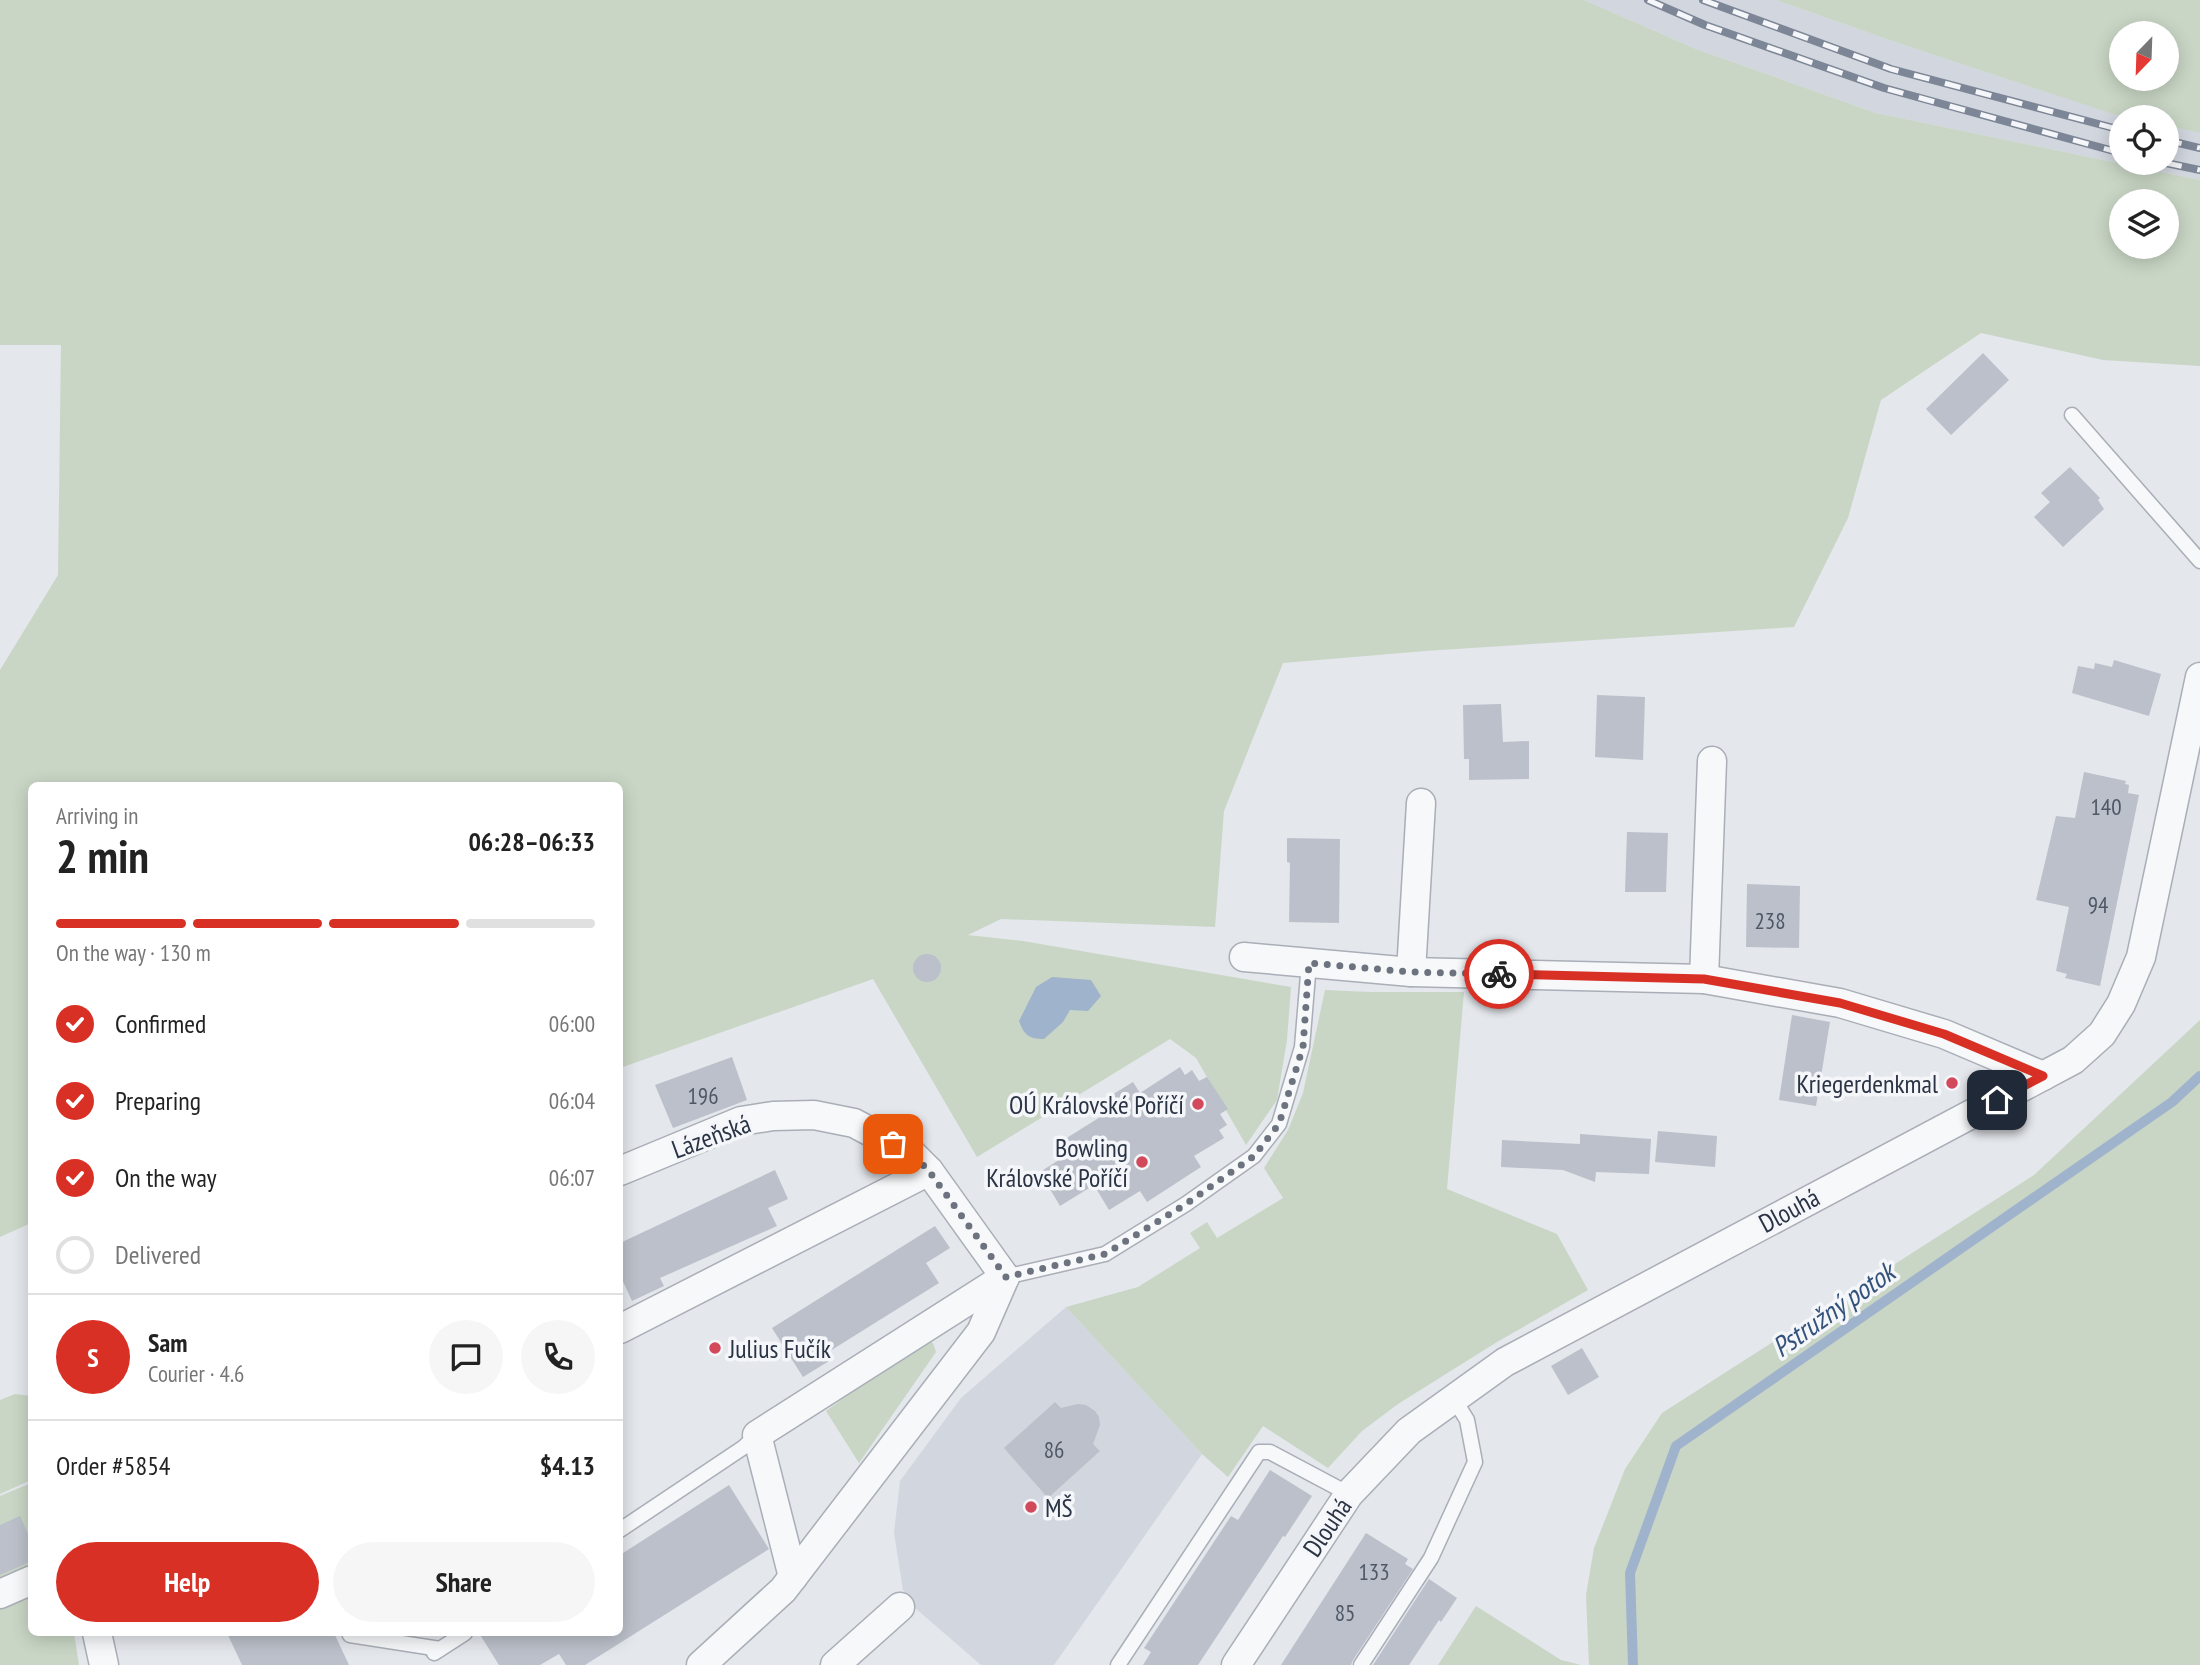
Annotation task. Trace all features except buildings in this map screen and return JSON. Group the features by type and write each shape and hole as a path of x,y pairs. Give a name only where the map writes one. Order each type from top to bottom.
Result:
{"street":[{"name":"Dlouhá","path":"1236,1665 1349,1494 1409,1431 1506,1362 2073,1060 2102,1034 2121,1004 2141,957 2200,677"},
{"path":"1704,979 1712,761"},
{"path":"1411,972 1421,803"},
{"path":"1244,957 1411,972 1704,979 1840,1003 1944,1034 2043,1076"},
{"name":"Lázeňská","path":"623,1170 741,1121 773,1116 814,1115 854,1123 912,1154 929,1171 1006,1277"},
{"path":"623,1327 929,1171"},
{"path":"793,1577 757,1435 1006,1277"},
{"path":"701,1665 783,1590 981,1332 1006,1277"},
{"path":"0,1594 28,1582"},
{"path":"835,1665 900,1607"},
{"path":"98,1636 104,1665"}],"lane":[{"path":"2071,415 2200,561"},
{"path":"1006,1277 1105,1254 1186,1204 1254,1156 1279,1124 1303,1047 1309,963"},
{"path":"1361,1665 1431,1558 1475,1462 1467,1420 1454,1399"},
{"path":"623,1528 744,1447 757,1435"},
{"path":"1118,1665 1259,1451 1270,1452 1349,1494"},
{"path":"350,1636 435,1652 460,1636"}],"shaded area":[{"path":"1584,0 1776,0 2109,112 2109,161 1876,113 1696,49"},
{"path":"2179,129 2200,133 2200,180 2176,175 2179,175"},
{"name":"MŠ","path":"1066,1307 1202,1454 1054,1665 981,1665 914,1607 903,1590 894,1533 900,1481 961,1398"}],"green space":[{"path":"0,0 1584,0 1696,49 1876,113 2109,161 2109,175 2176,175 2200,180 2200,366 2103,360 1981,333 1881,400 1848,518 1794,627 1283,663 1224,811 1215,927 1001,919 968,935 1023,941 1291,987 1287,1040 1277,1100 1246,1145 1196,1058 1170,1039 977,1157 873,979 623,1067 623,782 28,782 28,1224 0,1237 0,670 58,575 61,345 0,345"},
{"path":"1776,0 2200,0 2200,133 2179,129 2179,105 2109,105 2109,113"},
{"path":"1325,990 1464,992 1447,1189 1557,1234 1588,1290 1497,1342 1398,1404 1362,1431 1328,1468 1263,1426 1228,1477 1202,1454 1066,1307 1138,1287 1200,1248 1190,1233 1207,1222 1217,1238 1283,1198 1264,1168 1288,1130 1303,1093"},
{"path":"2200,1020 2200,1665 1589,1665 1586,1595 1594,1548 1625,1469 1662,1413 2034,1175"},
{"path":"924,1340 933,1343 936,1352 859,1463 826,1411"},
{"path":"15,1394 28,1396 28,1481 0,1494 0,1400"},
{"path":"28,1484 28,1636 74,1636 79,1665 0,1665 0,1496"},
{"path":"1476,1606 1561,1660 1581,1665 1438,1665"}],"water":[{"path":"1052,977 1091,980 1101,996 1088,1011 1070,1010 1063,1022 1044,1039 1034,1038 1025,1033 1019,1021 1036,987"}],"waterway":[{"name":"Pstružný potok","path":"1633,1665 1630,1573 1676,1446 2172,1102 2200,1076"}],"railway":[{"path":"1648,0 1705,25 1884,88 2109,150"},
{"path":"1703,0 1891,69 2109,127"},
{"path":"2179,143 2200,148"},
{"path":"2179,166 2200,170"}],"way so far":[{"path":"893,1144 912,1154 929,1171 1006,1277 1105,1254 1240,1167 1254,1156 1279,1124 1303,1047 1309,963 1411,972 1499,974"}],"place":[{"name":"Kriegerdenkmal","path":"1952,1083"},
{"name":"OÚ Královské Poříčí","path":"1198,1104"},
{"name":"Bowling Královské Poříčí","path":"1142,1162"},
{"name":"Julius Fučík","path":"715,1348"},
{"name":"MŠ","path":"1031,1507"}],"route":[{"path":"1499,974 1704,979 1840,1003 1944,1034 2043,1076 1997,1100"}]}
